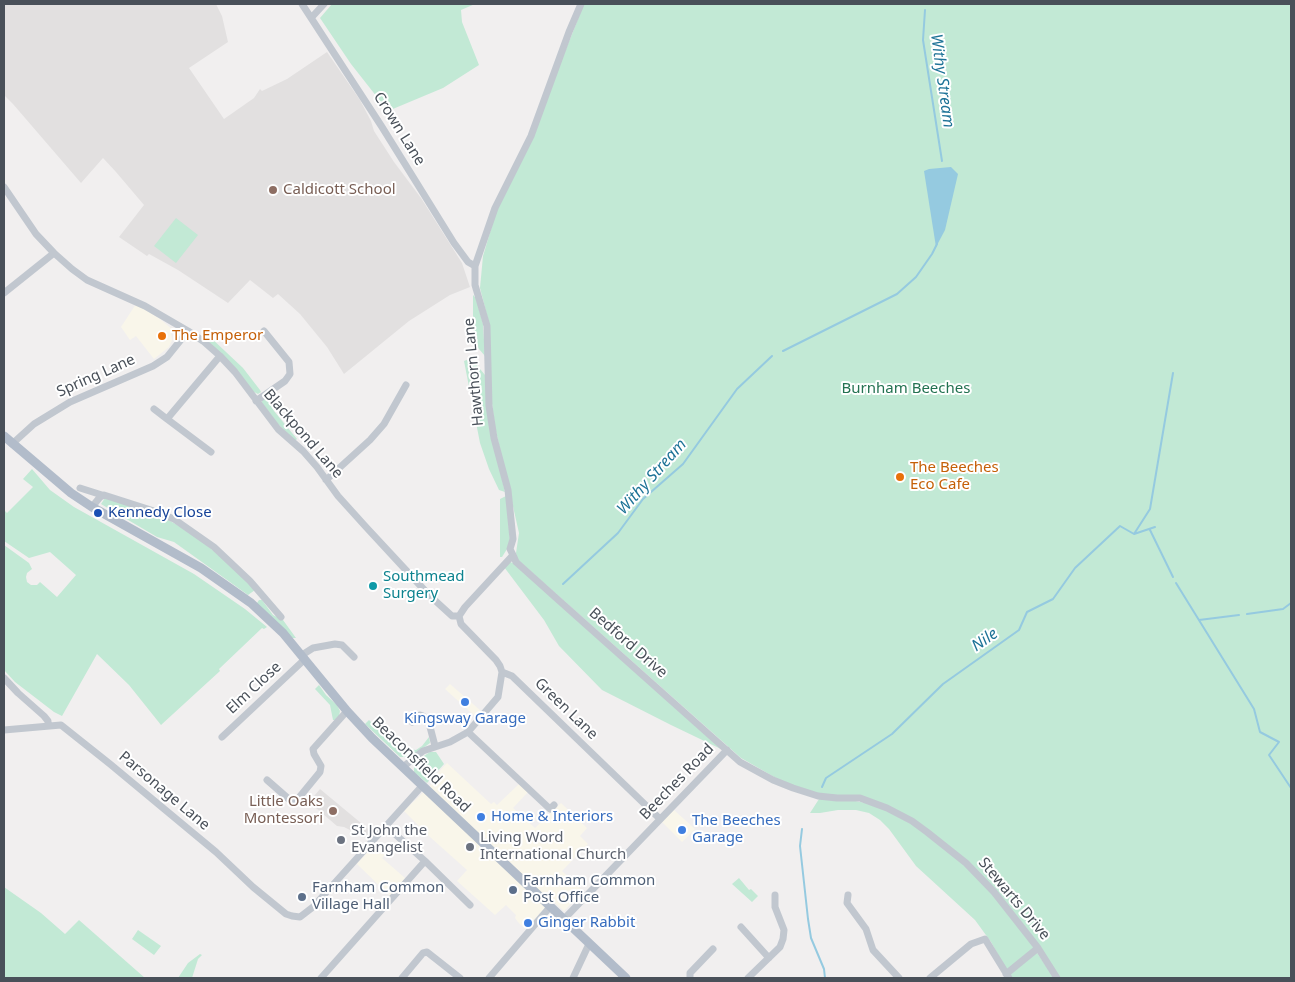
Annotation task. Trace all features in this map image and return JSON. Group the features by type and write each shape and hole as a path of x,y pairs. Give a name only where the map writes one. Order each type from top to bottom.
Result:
{"main road":[{"name":"Beaconsfield Road","path":"4,436 53,479 92,507 201,568 250,604 283,634 304,657 347,711 372,738 626,978"}],"street":[{"name":"Crown Lane","path":"302,4 454,243 468,262 475,266"},
{"path":"312,17 324,4"},
{"name":"Hawthorn Lane","path":"513,555 510,549 512,538 508,490 494,438 489,406 487,326 475,285 475,266 495,208 530,136 581,4"},
{"name":"Blackpond Lane","path":"4,187 36,234 54,253 87,280 145,306 188,331 220,356 235,372 278,429 303,451 338,496 429,595 452,616 459,616"},
{"path":"4,292 54,253"},
{"name":"Spring Lane","path":"12,444 34,424 70,402 153,366 167,356 188,331"},
{"path":"256,401 285,381 290,374 289,362 264,331"},
{"path":"167,419 220,356"},
{"path":"326,480 370,440 384,424 406,385"},
{"path":"154,409 211,452"},
{"path":"80,488 119,499 174,519 214,547 250,581 281,617"},
{"path":"92,507 102,495"},
{"path":"459,616 513,555"},
{"name":"Bedford Drive","path":"513,555 516,562 727,750"},
{"path":"250,604 261,594"},
{"name":"Green Lane","path":"459,616 461,624 496,660 502,672 512,676 660,819"},
{"path":"304,657 313,648 335,644 342,645 354,657"},
{"name":"Elm Close","path":"222,737 304,657"},
{"path":"404,767 423,751 450,742 468,732 498,698 502,672"},
{"path":"4,678 44,716 48,725"},
{"path":"267,780 291,801 297,800 320,772 321,766 313,749 347,711"},
{"path":"412,722 420,715 423,716 429,723 435,746"},
{"name":"Parsonage Lane","path":"4,730 48,725 61,726 216,852 253,887 286,914 292,916 300,917 313,907 386,826"},
{"path":"468,732 550,810"},
{"name":"Beeches Road","path":"564,919 727,750"},
{"name":"Stewarts Drive","path":"727,750 740,762 773,780 793,788 822,796 860,798 887,808 912,821 966,863 994,892 1038,948 1057,978"},
{"path":"422,786 386,826 470,905"},
{"path":"321,978 425,861"},
{"path":"748,978 780,947 783,939 784,930 774,907 775,895"},
{"path":"848,895 847,903 866,929 873,950 898,978"},
{"path":"489,978 550,907"},
{"path":"740,927 770,958"},
{"path":"930,978 971,944 985,939 1008,976 1038,948"},
{"path":"573,978 589,944"},
{"path":"690,978 690,973 713,950"},
{"path":"402,978 423,953 427,952 460,978"}],"shaded area":[{"name":"Caldicott School","path":"4,4 216,4 222,16 228,42 189,68 224,119 254,98 260,89 262,91 287,79 327,52 360,100 374,131 421,198 462,263 470,287 450,295 409,321 344,374 327,347 300,314 278,294 273,298 250,280 228,303 178,270 149,254 147,256 119,237 144,205 116,172 103,158 81,183 4,95"},
{"path":"136,304 160,319 173,330 169,347 154,359 136,336 130,340 121,327"},
{"path":"450,684 481,711 476,717 445,689"},
{"path":"447,763 491,804 494,802 497,805 519,784 528,792 513,808 535,828 561,803 587,828 580,836 588,844 562,871 583,891 564,911 552,900 525,929 515,918 516,915 506,905 495,915 457,881 467,870 404,811 433,783 435,776"},
{"name":"Little Oaks Montessori","path":"320,789 373,833 368,839 344,827 337,826 309,802"},
{"path":"674,810 695,829 682,842 662,822"},
{"path":"374,845 385,855 382,858 405,878 390,896 357,864"}],"green space":[{"path":"332,4 475,4 461,10 462,22 479,65 443,88 388,111 351,64 320,18"},
{"name":"Burnham Beeches","path":"584,4 1291,4 1291,978 1059,978 968,862 892,808 819,794 790,786 741,758 517,559 519,533 495,427 491,396 489,323 480,288 483,256 497,209 554,79"},
{"path":"176,218 198,235 176,263 154,246"},
{"path":"473,295 476,298 483,324 485,356 473,342"},
{"path":"209,336 243,368 261,392 258,394 252,391 207,340"},
{"path":"471,358 485,375 490,428 505,492 499,490 480,443 464,361"},
{"path":"266,397 274,411 297,439 295,441 277,423 262,403 262,399"},
{"path":"32,469 50,490 74,507 194,574 245,609 267,627 262,628 219,669 220,671 161,725 129,685 97,654 62,716 15,682 4,670 4,545 29,563 32,569 27,573 27,582 31,585 37,585 40,582 57,597 76,575 50,552 29,558 4,541 4,510 7,513 33,487 23,479"},
{"path":"506,496 510,539 507,549 502,557 500,557 500,499"},
{"path":"105,498 161,516 192,533 227,562 255,590 248,595 174,542 157,537 101,504"},
{"path":"508,562 515,563 721,749 602,690 559,646 544,620 504,567"},
{"path":"259,600 262,600 273,615 283,620 296,638 292,638 258,606"},
{"path":"319,685 340,711 336,720 333,720 330,705 315,689"},
{"path":"369,720 396,747 416,750 429,737 430,743 411,757 400,757 365,724"},
{"path":"430,752 436,752 444,764 427,783 414,772 414,767 416,761"},
{"path":"819,799 870,802 919,828 969,869 998,900 1019,926 1054,978 1011,978 991,942 975,920 916,866 889,829 880,820 869,813 856,810 810,813"},
{"path":"739,878 749,890 751,889 758,896 752,902 732,884"},
{"path":"4,887 41,913 65,934 79,920 145,978 4,978"},
{"path":"138,930 161,946 154,955 132,939"},
{"path":"200,954 202,955 198,959 192,978 178,978 188,963"}],"water":[{"path":"951,167 958,174 945,230 936,247 924,171"}],"waterway":[{"name":"Withy Stream","path":"925,10 923,40 942,161"},
{"name":"Withy Stream","path":"783,351 897,294 916,277 937,244"},
{"name":"Withy Stream","path":"563,584 618,533 643,499 683,464 737,389 772,356"},
{"path":"1134,534 1150,509 1173,373"},
{"name":"Nile","path":"822,787 826,778 892,734 943,684 1019,630 1027,612 1053,599 1075,568 1120,526 1134,534 1155,527"},
{"path":"1150,530 1173,577"},
{"path":"1176,583 1254,709 1260,732 1279,742 1269,755 1291,788"},
{"path":"1247,614 1283,609 1291,603"},
{"path":"1199,620 1239,615"},
{"path":"802,829 800,846 808,919 811,938 824,969 825,978"}],"place":[{"name":"Caldicott School","path":"273,190"},
{"name":"The Emperor","path":"162,336"},
{"name":"The Beeches Eco Cafe","path":"900,477"},
{"name":"Kennedy Close","path":"98,513"},
{"name":"Southmead Surgery","path":"373,586"},
{"name":"Kingsway Garage","path":"465,702"},
{"name":"Little Oaks Montessori","path":"333,811"},
{"name":"Home & Interiors","path":"481,817"},
{"name":"The Beeches Garage","path":"682,830"},
{"name":"St John the Evangelist","path":"341,840"},
{"name":"Living Word International Church","path":"470,847"},
{"name":"Farnham Common Post Office","path":"513,890"},
{"name":"Farnham Common Village Hall","path":"302,897"},
{"name":"Ginger Rabbit","path":"528,923"}]}
